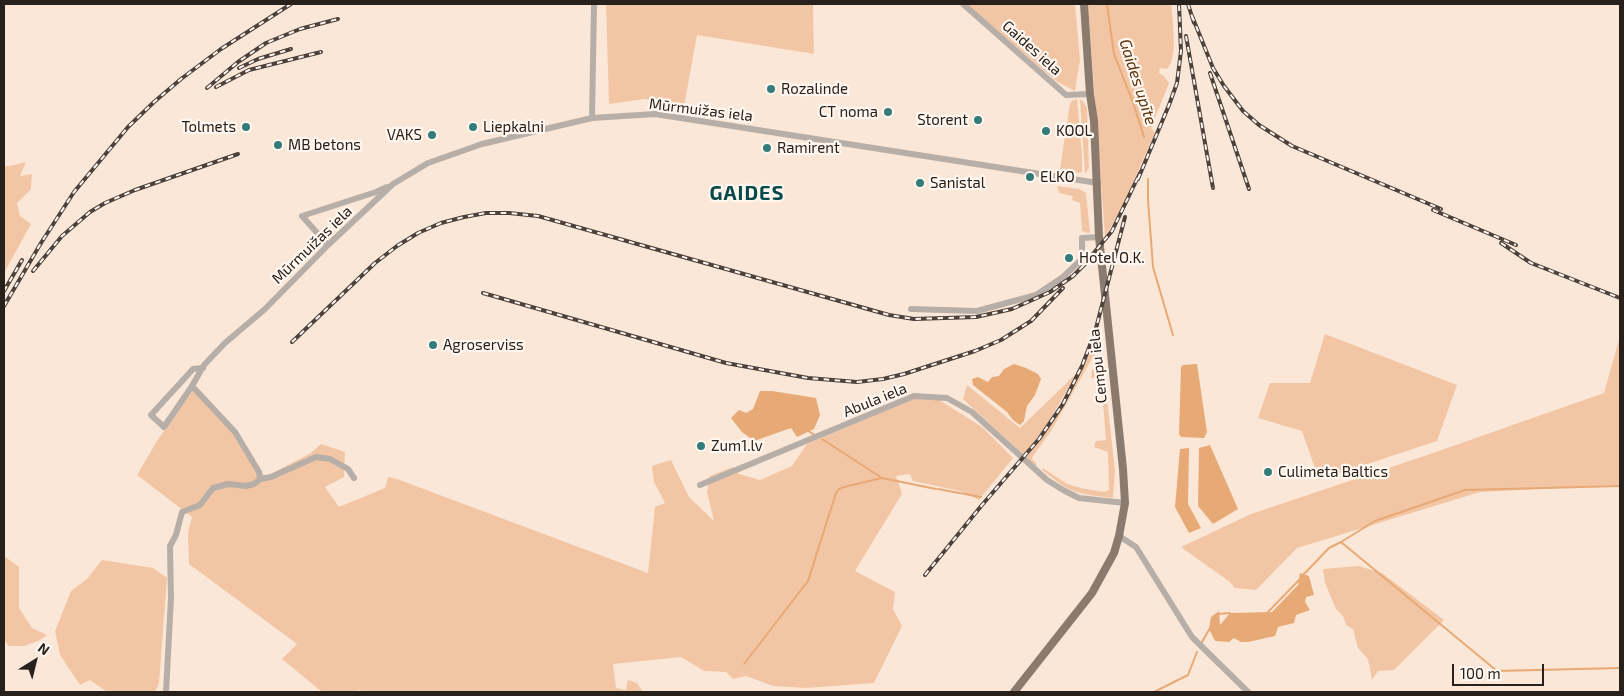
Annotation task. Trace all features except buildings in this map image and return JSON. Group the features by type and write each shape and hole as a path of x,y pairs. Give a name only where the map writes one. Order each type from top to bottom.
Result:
{"main road":[{"name":"Cempu iela","path":"1014,692 1092,593 1107,568 1119,536 1125,503 1099,237 1098,183 1084,4"}],"street":[{"path":"592,118 594,4"},
{"name":"Gaides iela","path":"963,4 1066,95 1090,94"},
{"name":"Mūrmuižas iela","path":"203,368 193,369 151,415 164,427 203,368 225,343 265,309 328,245 393,184 428,163 482,144 592,118 655,114 1098,183"},
{"path":"328,245 302,216 376,192 393,184"},
{"path":"911,309 977,311 1036,295 1063,277 1082,259 1082,238 1099,237"},
{"path":"192,386 235,432 259,472 260,478"},
{"name":"Abula iela","path":"700,485 914,396 947,398 972,412 1047,480 1063,490 1079,498 1125,503"},
{"path":"166,692 171,598 170,546 176,535 182,512 200,505 213,488 228,484 246,486 254,484 260,478 271,477 316,456 330,459 348,469 354,478"},
{"path":"1119,536 1136,547 1192,637 1248,692"}],"shaded area":[{"path":"606,4 813,4 814,54 697,35 684,106 645,99 609,104"},
{"path":"966,4 1075,4 1080,60 1075,91 1056,81"},
{"path":"1088,4 1171,4 1173,22 1174,49 1171,63 1167,69 1160,68 1159,73 1169,83 1151,128 1155,133 1118,216 1105,236"},
{"path":"1077,99 1082,154 1082,172 1079,173 1060,169 1070,104"},
{"path":"1080,100 1083,101 1087,108 1089,168 1085,174"},
{"path":"26,162 20,176 32,174 31,189 17,203 20,216 31,224 4,273 4,166"},
{"path":"1057,186 1079,189 1086,193 1090,232 1082,231 1080,203 1072,200 1073,196 1059,193"},
{"path":"1099,322 1101,348 1098,348 1051,431 1033,456 1032,459 1037,464 1035,466 1026,457 1043,437 1070,393 1086,360"},
{"path":"1325,334 1457,385 1437,441 1319,480 1302,431 1258,418 1270,383 1310,383"},
{"path":"1620,336 1620,485 1480,492 1297,548 1256,590 1235,588 1230,582 1181,547 1251,514 1604,393"},
{"path":"1014,364 1038,374 1041,379 1035,395 1027,406 1024,421 1020,425 973,385 972,379 978,377 988,382 992,377 999,376 1004,369"},
{"path":"1099,364 1103,364 1115,471 1113,498 1076,492 1063,486 1042,470 1043,468 1067,484 1104,492 1109,490 1108,452 1094,447 1096,441 1106,440 1101,377 1091,378 1092,370"},
{"path":"1197,364 1207,432 1204,438 1181,437 1179,434 1181,367 1183,365"},
{"path":"1078,372 1046,426 1024,455 963,399 967,385 1020,428"},
{"path":"193,390 232,430 265,477 311,453 321,444 345,452 344,477 325,487 339,507 385,488 388,477 648,573 655,507 665,503 654,482 652,466 671,460 689,497 714,521 707,492 710,476 733,467 739,474 760,480 792,466 807,444 914,399 936,398 982,427 1013,458 979,500 960,491 913,481 910,474 896,476 902,494 855,571 895,592 893,609 902,626 874,683 806,688 773,686 746,676 733,679 726,672 704,671 681,657 613,664 616,688 626,690 628,680 637,683 643,692 362,692 360,690 354,692 322,692 282,659 297,644 189,564 188,533 192,517 137,475 157,441"},
{"path":"760,391 816,398 820,415 814,429 797,437 791,428 754,441 742,432 731,418 739,410 746,413 753,409"},
{"path":"1210,445 1238,509 1213,524 1198,506 1199,448"},
{"path":"1189,448 1188,504 1201,528 1189,533 1175,507 1180,449"},
{"path":"4,556 19,567 19,608 32,628 47,635 38,641 24,646 9,646 4,640"},
{"path":"102,560 153,568 167,578 159,683 155,692 107,692 90,680 80,685 60,655 55,631 71,591 87,579"},
{"path":"1359,566 1382,573 1444,620 1394,670 1378,671 1372,680 1368,659 1358,648 1353,629 1346,625 1343,616 1336,609 1325,583 1323,569"},
{"path":"1300,573 1309,576 1314,595 1306,597 1305,602 1310,610 1296,615 1294,623 1278,627 1275,636 1248,642 1241,642 1234,638 1229,642 1215,641 1209,629 1211,617 1219,611 1220,625 1230,613 1272,612 1298,585"}],"waterway":[{"name":"Gaides upīte","path":"1107,4 1114,54 1144,137"},
{"name":"Gaides upīte","path":"1148,179 1153,267 1173,335"},
{"path":"807,430 816,436"},
{"path":"744,664 808,581 836,493 844,487 882,478 822,439"},
{"path":"882,478 936,489"},
{"path":"1341,542 1375,521 1465,490 1620,486"},
{"path":"938,489 981,497"},
{"path":"1303,575 1329,548 1341,542 1497,671 1620,668"},
{"path":"1267,613 1300,579"},
{"path":"1218,614 1230,613"},
{"path":"1202,642 1210,628"},
{"path":"1154,692 1188,675 1197,652"}],"railway":[{"path":"4,306 74,192 128,127 181,79 221,49 291,4"},
{"path":"1138,179 1177,83 1181,51 1179,4"},
{"path":"1188,4 1194,23"},
{"path":"1192,16 1213,68 1224,86 1243,111 1259,125 1292,146 1441,209"},
{"path":"207,88 238,62 266,43 300,29 338,19"},
{"path":"1186,36 1213,188"},
{"path":"239,68 258,59 291,49"},
{"path":"216,87 249,70 321,52"},
{"path":"1210,73 1249,189"},
{"path":"33,271 62,236 90,212 105,203 135,190 238,154"},
{"path":"1083,266 1112,231 1140,173"},
{"path":"1433,210 1516,245"},
{"path":"292,342 375,263 397,246 418,233 441,223 486,213 538,216 889,315 914,319 976,317 1012,309 1050,292 1073,276 1088,261"},
{"path":"925,575 1039,439 1063,404 1082,366 1095,332 1125,217"},
{"path":"1501,243 1531,263 1620,298"},
{"path":"4,291 22,260"},
{"path":"483,293 726,363 808,378 857,382 904,374 975,351 1001,340 1031,321 1063,288"}],"place":[{"name":"Rozalinde","path":"771,89"},
{"name":"CT noma","path":"888,112"},
{"name":"Storent","path":"978,120"},
{"name":"Tolmets","path":"246,127"},
{"name":"Liepkalni","path":"473,127"},
{"name":"KOOL","path":"1046,131"},
{"name":"VAKS","path":"432,135"},
{"name":"MB betons","path":"278,145"},
{"name":"Ramirent","path":"767,148"},
{"name":"ELKO","path":"1030,177"},
{"name":"Sanistal","path":"920,183"},
{"name":"Hotel O.K.","path":"1069,258"},
{"name":"Agroserviss","path":"433,345"},
{"name":"Zum1.lv","path":"701,446"},
{"name":"Culimeta Baltics","path":"1268,472"}],"district":[{"name":"GAIDES","path":"747,193"}]}
